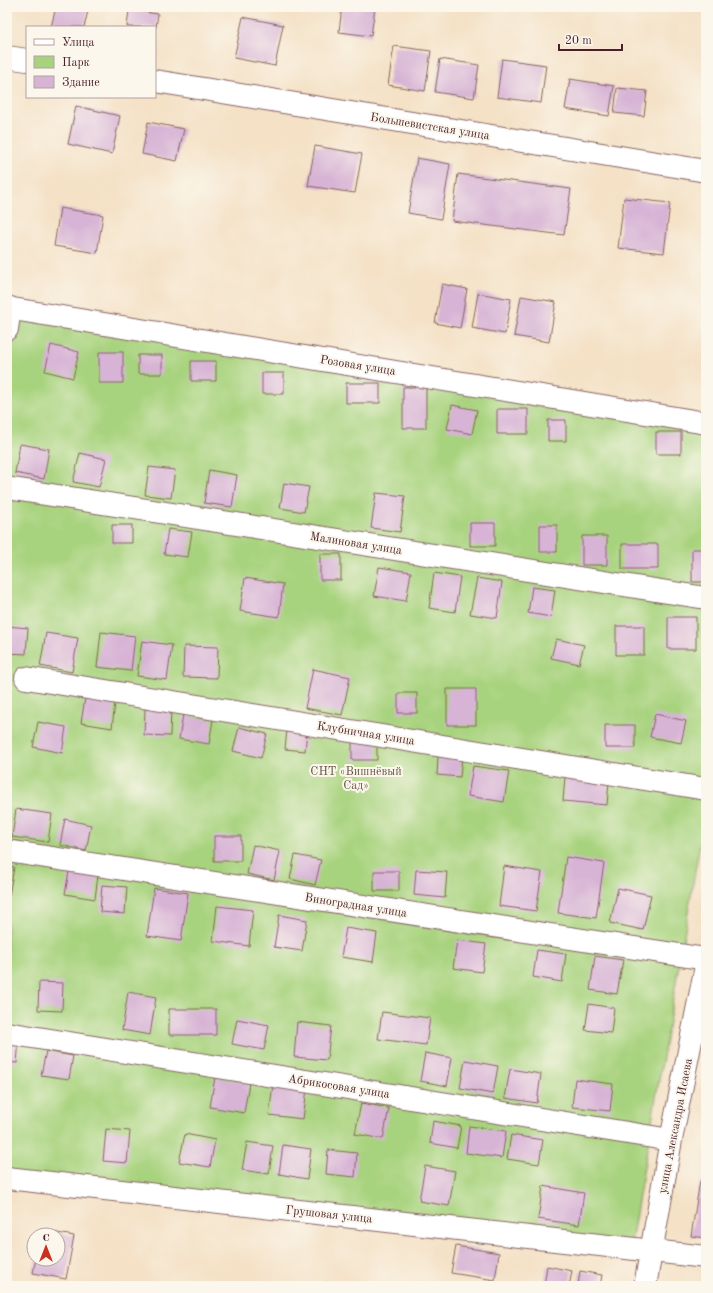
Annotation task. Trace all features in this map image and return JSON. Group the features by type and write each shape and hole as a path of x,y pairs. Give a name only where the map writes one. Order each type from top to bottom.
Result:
{"street":[{"path":"7,57 26,60"},
{"name":"Большевистская улица","path":"156,81 706,171"},
{"name":"Розовая улица","path":"8,315 706,423"},
{"name":"Малиновая улица","path":"7,488 706,598"},
{"name":"Клубничная улица","path":"26,678 706,789"},
{"name":"Виноградная улица","path":"7,851 706,959"},
{"name":"улица Александра Исаева","path":"645,1286 671,1140 704,995 706,966"},
{"name":"Абрикосовая улица","path":"7,1033 671,1140"},
{"name":"Грушовая улица","path":"7,1178 706,1257"}],"green space":[{"name":"СНТ «Вишнёвый Cад»","path":"10,308 706,423 706,808 630,1248 7,1178 7,329"}],"building":[{"path":"56,7 89,7 84,26 51,26"},
{"path":"342,7 375,7 371,36 339,32"},
{"path":"129,10 158,14 156,27 127,26"},
{"path":"243,17 283,25 275,66 234,58"},
{"path":"394,46 431,51 425,91 388,85"},
{"path":"440,59 479,65 474,98 435,92"},
{"path":"502,59 546,65 541,103 497,97"},
{"path":"570,79 614,86 609,116 565,109"},
{"path":"617,88 647,91 644,116 614,113"},
{"path":"76,106 120,116 112,154 68,144"},
{"path":"148,122 184,129 177,161 142,154"},
{"path":"315,146 362,154 355,193 308,186"},
{"path":"417,158 450,164 441,219 408,213"},
{"path":"458,174 571,189 564,235 452,221"},
{"path":"624,198 670,203 664,253 618,248"},
{"path":"60,208 103,215 97,253 54,246"},
{"path":"442,284 467,289 460,328 435,323"},
{"path":"478,293 511,299 505,334 472,328"},
{"path":"521,296 556,302 549,342 514,336"},
{"path":"51,345 79,352 73,378 45,371"},
{"path":"99,352 123,352 123,383 99,383"},
{"path":"138,355 162,355 162,374 138,374"},
{"path":"191,361 216,361 216,381 191,381"},
{"path":"262,373 284,373 284,394 262,394"},
{"path":"346,383 380,383 380,403 346,403"},
{"path":"403,387 426,387 426,428 403,428"},
{"path":"452,405 477,410 472,434 447,429"},
{"path":"497,409 528,409 528,434 497,434"},
{"path":"548,420 566,420 566,441 548,441"},
{"path":"656,432 681,432 681,454 656,454"},
{"path":"20,444 49,449 44,479 15,473"},
{"path":"80,453 106,459 99,487 73,482"},
{"path":"149,467 175,470 171,498 145,495"},
{"path":"209,470 237,475 232,507 204,503"},
{"path":"284,483 309,487 304,512 280,508"},
{"path":"376,493 405,496 400,532 371,528"},
{"path":"470,523 495,523 495,546 470,546"},
{"path":"112,525 132,525 132,543 112,543"},
{"path":"540,525 557,525 557,552 540,552"},
{"path":"168,529 192,532 188,557 164,554"},
{"path":"582,536 607,536 607,565 582,565"},
{"path":"622,544 658,544 658,569 622,569"},
{"path":"692,549 706,549 706,582 692,582"},
{"path":"320,554 341,554 341,580 320,580"},
{"path":"379,567 411,572 406,601 374,596"},
{"path":"434,573 460,577 455,612 429,608"},
{"path":"245,578 283,584 279,617 240,611"},
{"path":"477,578 502,582 497,618 470,614"},
{"path":"532,587 555,590 551,617 528,613"},
{"path":"668,617 696,617 696,649 668,649"},
{"path":"7,626 28,628 26,654 7,653"},
{"path":"616,626 644,626 644,655 616,655"},
{"path":"101,632 135,636 131,671 97,667"},
{"path":"46,633 78,638 72,672 40,666"},
{"path":"556,639 584,645 579,664 551,658"},
{"path":"142,641 172,645 167,680 137,676"},
{"path":"184,646 218,647 217,678 183,677"},
{"path":"313,669 350,677 342,715 305,708"},
{"path":"447,689 476,689 476,725 447,725"},
{"path":"398,693 417,693 417,713 398,713"},
{"path":"85,698 115,703 112,728 81,723"},
{"path":"145,709 171,710 170,736 144,735"},
{"path":"655,714 686,721 681,743 650,737"},
{"path":"183,715 213,720 209,744 179,739"},
{"path":"38,722 66,727 62,753 33,747"},
{"path":"605,725 635,725 635,748 605,748"},
{"path":"239,727 267,734 261,758 233,751"},
{"path":"287,729 307,731 305,751 285,749"},
{"path":"352,740 377,740 377,760 352,760"},
{"path":"438,756 462,757 460,777 437,775"},
{"path":"473,766 509,771 504,802 468,796"},
{"path":"565,777 609,781 607,805 563,801"},
{"path":"16,809 52,814 48,842 12,837"},
{"path":"65,819 91,825 86,851 60,845"},
{"path":"214,836 241,836 241,861 214,861"},
{"path":"253,845 280,851 274,880 247,874"},
{"path":"295,855 321,860 315,885 290,879"},
{"path":"566,857 604,863 596,918 558,913"},
{"path":"7,866 14,867 9,896 7,895"},
{"path":"504,866 542,872 536,911 499,906"},
{"path":"416,870 447,872 445,898 414,895"},
{"path":"69,871 98,875 95,899 65,894"},
{"path":"374,871 399,871 399,891 374,891"},
{"path":"102,885 127,887 125,914 100,912"},
{"path":"154,888 188,893 181,941 147,936"},
{"path":"618,888 651,895 643,930 610,923"},
{"path":"217,906 253,910 249,946 213,941"},
{"path":"279,915 307,920 302,951 274,947"},
{"path":"346,928 377,933 373,962 341,957"},
{"path":"457,940 486,944 482,972 453,968"},
{"path":"537,950 566,954 562,982 533,977"},
{"path":"595,956 623,960 617,994 590,990"},
{"path":"39,982 63,983 62,1011 38,1010"},
{"path":"128,992 156,997 150,1035 122,1030"},
{"path":"589,1004 614,1008 611,1033 585,1030"},
{"path":"169,1009 216,1009 216,1035 169,1035"},
{"path":"382,1012 430,1018 426,1045 378,1039"},
{"path":"237,1019 269,1025 264,1050 232,1044"},
{"path":"297,1022 331,1026 327,1060 294,1057"},
{"path":"7,1039 19,1040 17,1063 7,1062"},
{"path":"46,1051 73,1056 69,1079 41,1075"},
{"path":"425,1053 452,1058 447,1086 420,1081"},
{"path":"465,1060 498,1066 493,1094 460,1088"},
{"path":"510,1069 541,1074 537,1103 505,1098"},
{"path":"215,1077 249,1083 244,1113 210,1107"},
{"path":"575,1079 613,1084 610,1111 572,1107"},
{"path":"273,1084 307,1089 303,1119 269,1115"},
{"path":"361,1103 389,1108 383,1139 355,1134"},
{"path":"433,1121 461,1126 457,1148 430,1143"},
{"path":"469,1126 506,1131 502,1158 466,1153"},
{"path":"106,1129 130,1131 127,1163 103,1161"},
{"path":"185,1134 215,1140 210,1167 179,1162"},
{"path":"511,1135 543,1140 539,1164 507,1159"},
{"path":"247,1142 273,1146 269,1174 242,1170"},
{"path":"283,1145 311,1149 307,1179 279,1174"},
{"path":"328,1150 357,1153 355,1177 326,1174"},
{"path":"425,1166 455,1171 449,1206 419,1201"},
{"path":"700,1181 706,1182 706,1238 691,1236"},
{"path":"543,1186 584,1193 579,1225 538,1219"},
{"path":"66,1235 74,1236 66,1279 33,1273 34,1267 66,1267"},
{"path":"456,1246 499,1253 495,1280 451,1273"},
{"path":"547,1266 572,1271 569,1286 544,1286"},
{"path":"580,1271 602,1275 600,1286 578,1286"},
{"path":"324,1282 341,1285 341,1286 324,1286"}]}
